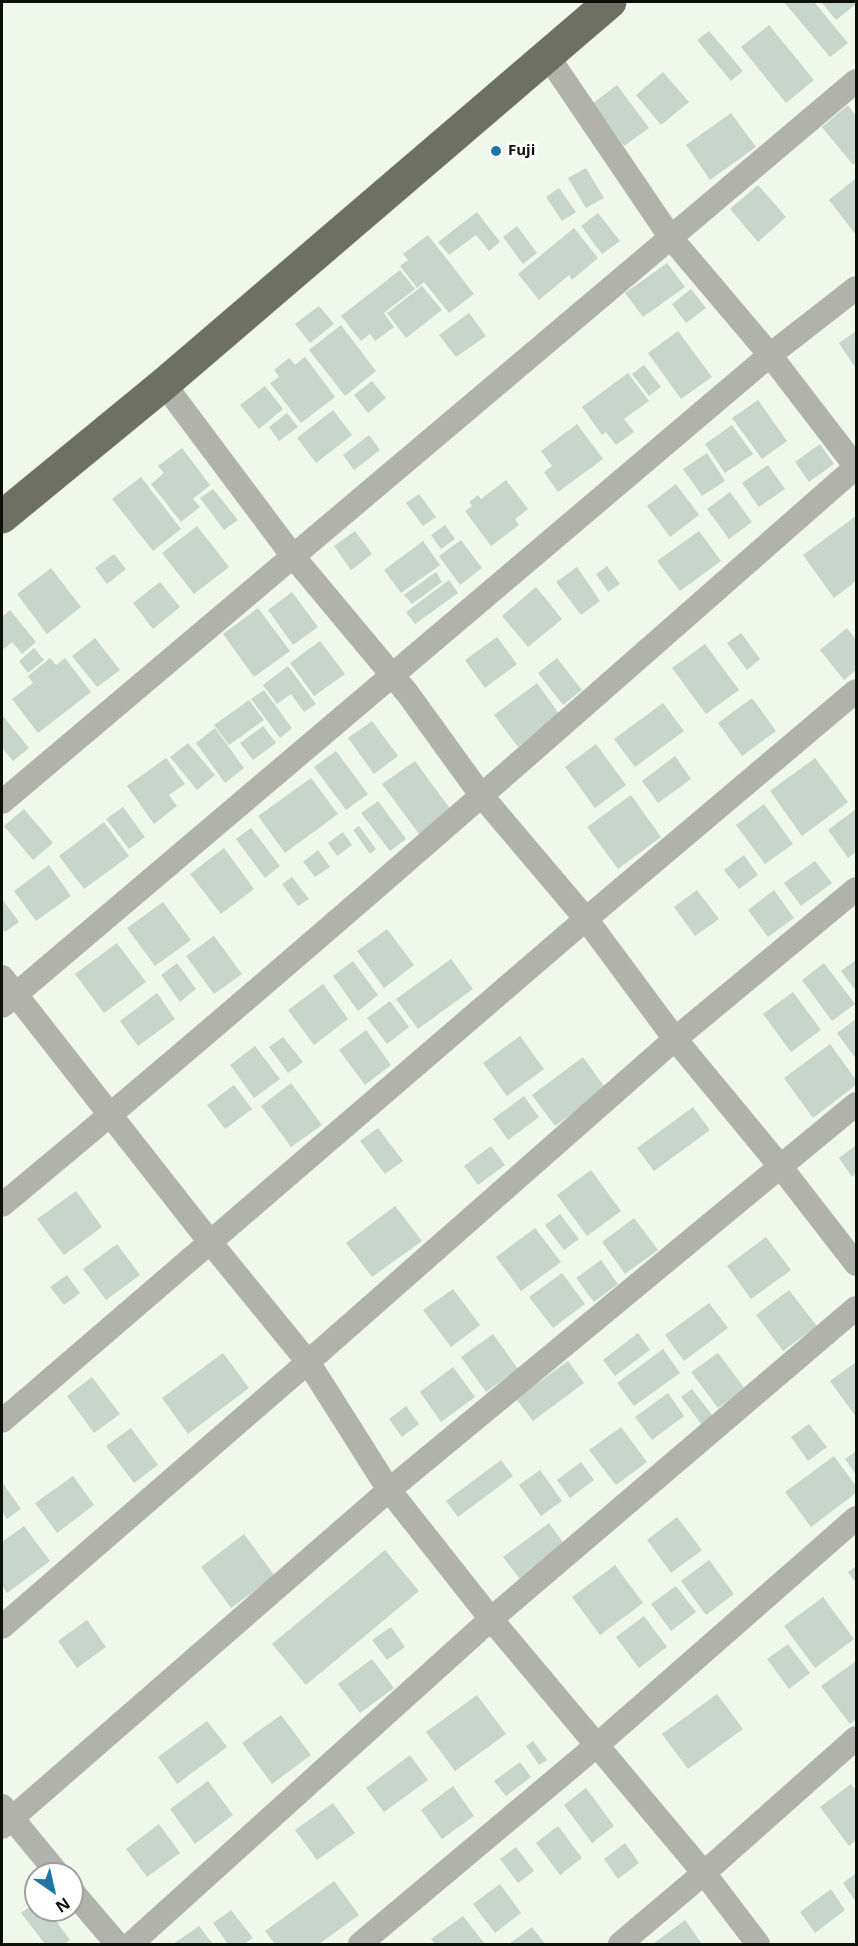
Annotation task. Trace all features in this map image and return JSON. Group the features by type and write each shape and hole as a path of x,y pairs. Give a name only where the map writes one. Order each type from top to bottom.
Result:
{"highway":[{"path":"2,518 164,384 610,2"}],"street":[{"path":"2,1205 111,1115 856,467 770,355 671,238 547,55"},
{"path":"2,802 856,81"},
{"path":"758,1944 704,1873 490,1619 389,1490 308,1362 111,1115 6,992 391,674 770,355 856,288"},
{"path":"164,384 292,555 408,694 481,795 586,919 675,1039 780,1166 856,1264"},
{"path":"2,1421 586,919 856,691"},
{"path":"2,1627 675,1039 856,889"},
{"path":"47,1862 5,1817 389,1490 856,1104"},
{"path":"131,1944 490,1619 856,1308"},
{"path":"360,1944 596,1746 856,1518"},
{"path":"620,1944 856,1738"},
{"path":"84,1905 117,1944"}],"building":[{"path":"784,2 814,2 848,43 830,57"},
{"path":"821,2 856,2 856,4 836,20"},
{"path":"769,25 814,80 786,103 741,47"},
{"path":"709,31 743,71 731,81 697,40"},
{"path":"663,72 689,102 661,125 636,95"},
{"path":"617,85 649,128 624,146 593,103"},
{"path":"848,105 856,116 856,162 853,165 822,127"},
{"path":"731,113 756,147 710,180 686,145"},
{"path":"586,168 604,198 586,208 568,178"},
{"path":"856,178 856,235 829,200"},
{"path":"758,185 786,217 758,242 730,209"},
{"path":"559,188 576,212 562,221 546,197"},
{"path":"477,212 500,242 489,251 476,235 449,255 438,242"},
{"path":"598,213 620,241 602,254 581,226"},
{"path":"517,226 537,253 523,264 503,237"},
{"path":"574,228 598,258 572,280 569,275 539,300 518,274"},
{"path":"428,235 474,294 449,313 424,282 417,288 400,266 408,260 403,254"},
{"path":"667,263 685,287 643,317 625,293"},
{"path":"400,270 415,289 384,313 394,327 375,341 370,334 361,341 341,316"},
{"path":"422,286 442,310 406,338 387,313"},
{"path":"691,289 706,308 686,323 672,304"},
{"path":"319,306 334,324 310,343 295,324"},
{"path":"469,313 486,336 456,357 439,335"},
{"path":"341,325 376,371 345,396 309,350"},
{"path":"678,331 712,377 681,399 648,353"},
{"path":"856,331 856,369 839,343"},
{"path":"305,357 335,397 301,423 270,383 279,377 274,370 289,358 295,365"},
{"path":"644,365 661,387 649,396 632,374"},
{"path":"628,373 649,401 624,419 634,432 616,445 606,432 602,435 582,407"},
{"path":"372,381 386,398 368,413 354,395"},
{"path":"265,386 283,409 259,429 240,405"},
{"path":"758,400 787,441 762,459 732,418"},
{"path":"333,410 352,435 316,463 297,438"},
{"path":"287,413 298,427 279,441 269,427"},
{"path":"577,424 603,459 558,492 544,472 552,466 541,451"},
{"path":"732,425 753,454 725,473 705,444"},
{"path":"369,435 380,450 354,470 343,455"},
{"path":"820,444 834,464 809,482 795,462"},
{"path":"182,448 210,485 193,499 200,507 181,522 151,484 164,473 158,466"},
{"path":"707,453 725,481 702,496 683,469"},
{"path":"768,465 785,489 759,507 742,483"},
{"path":"141,477 181,529 153,551 112,499"},
{"path":"506,480 528,509 515,519 519,525 491,546 465,511 472,506 469,502 478,495 481,499"},
{"path":"676,484 699,515 670,537 647,506"},
{"path":"213,489 238,520 224,530 200,498"},
{"path":"730,492 752,522 729,539 707,509"},
{"path":"419,494 436,517 423,526 406,503"},
{"path":"856,516 856,581 834,598 803,555"},
{"path":"445,525 455,539 441,549 431,535"},
{"path":"197,526 229,567 194,594 162,553"},
{"path":"355,531 372,554 351,570 334,546"},
{"path":"699,531 721,561 680,591 657,561"},
{"path":"461,540 482,568 460,585 439,556"},
{"path":"423,541 440,565 401,593 384,570"},
{"path":"114,554 126,569 107,584 95,568"},
{"path":"607,566 620,584 608,592 596,574"},
{"path":"577,567 600,601 581,615 556,582"},
{"path":"51,568 81,607 47,634 17,594"},
{"path":"436,572 442,582 412,604 404,595"},
{"path":"449,580 458,593 415,624 406,612"},
{"path":"160,582 180,607 153,629 133,603"},
{"path":"536,587 562,619 528,647 502,616"},
{"path":"292,592 318,627 293,645 268,610"},
{"path":"258,608 290,651 254,677 223,634"},
{"path":"10,610 36,642 22,654 12,642 4,649 2,645 2,617"},
{"path":"847,628 856,640 856,670 844,680 820,650"},
{"path":"741,633 760,659 747,670 727,643"},
{"path":"497,637 517,664 485,688 465,660"},
{"path":"95,638 120,670 97,687 72,656"},
{"path":"320,641 345,674 314,696 290,663"},
{"path":"705,644 739,690 706,714 672,668"},
{"path":"34,648 44,660 28,673 19,661"},
{"path":"50,658 56,665 65,658 91,692 38,733 12,699 33,683 28,676"},
{"path":"557,658 582,690 563,705 538,673"},
{"path":"288,666 316,704 304,712 291,694 277,704 263,685"},
{"path":"537,683 560,715 518,747 494,715"},
{"path":"264,690 292,728 280,738 251,699"},
{"path":"752,698 776,731 742,756 718,723"},
{"path":"249,700 264,720 229,745 214,725"},
{"path":"663,703 684,731 635,767 614,739"},
{"path":"2,715 29,748 13,761 2,750"},
{"path":"372,721 398,756 374,774 348,738"},
{"path":"263,726 276,743 253,760 240,743"},
{"path":"215,728 244,768 225,783 196,743"},
{"path":"188,743 215,775 197,790 170,757"},
{"path":"596,744 626,785 595,808 565,767"},
{"path":"336,751 368,794 346,810 314,767"},
{"path":"675,756 691,779 658,803 642,781"},
{"path":"166,758 185,784 169,795 177,806 154,824 127,786"},
{"path":"815,758 848,802 802,836 770,791"},
{"path":"415,761 451,810 419,834 382,784"},
{"path":"311,778 338,814 285,853 258,816"},
{"path":"631,795 661,837 618,869 587,827"},
{"path":"378,801 406,839 390,851 361,813"},
{"path":"764,804 793,844 765,864 736,825"},
{"path":"123,807 145,837 129,849 106,819"},
{"path":"24,809 53,843 33,860 4,826"},
{"path":"856,809 856,852 848,858 828,830"},
{"path":"104,822 129,856 84,889 59,856"},
{"path":"359,826 376,849 370,854 353,830"},
{"path":"251,828 280,866 265,878 236,839"},
{"path":"343,832 352,845 337,856 328,843"},
{"path":"224,848 254,889 221,914 190,874"},
{"path":"318,850 330,867 315,877 303,862"},
{"path":"744,855 758,875 739,889 724,870"},
{"path":"815,861 832,883 801,906 784,883"},
{"path":"49,865 71,896 36,921 14,891"},
{"path":"292,877 309,899 298,906 282,884"},
{"path":"697,890 719,919 695,936 674,907"},
{"path":"774,890 794,918 768,937 748,910"},
{"path":"2,899 19,922 5,932 2,928"},
{"path":"163,902 191,940 155,966 127,928"},
{"path":"387,929 414,965 384,988 357,951"},
{"path":"214,936 242,974 214,994 186,956"},
{"path":"117,943 146,982 104,1013 75,974"},
{"path":"451,959 473,989 418,1029 396,999"},
{"path":"856,960 856,991 841,971"},
{"path":"353,961 378,995 358,1011 333,976"},
{"path":"177,963 196,989 180,1002 161,975"},
{"path":"824,963 855,1004 832,1021 802,980"},
{"path":"323,984 348,1019 314,1045 288,1010"},
{"path":"793,992 821,1030 791,1052 763,1014"},
{"path":"157,993 175,1019 138,1046 120,1021"},
{"path":"390,1001 409,1027 387,1044 367,1018"},
{"path":"856,1019 856,1059 837,1033"},
{"path":"366,1030 391,1065 365,1085 339,1050"},
{"path":"520,1036 544,1069 507,1096 483,1063"},
{"path":"283,1037 303,1062 288,1073 269,1047"},
{"path":"830,1044 856,1080 856,1085 813,1118 784,1078"},
{"path":"255,1046 280,1079 254,1098 230,1065"},
{"path":"583,1057 606,1089 555,1126 532,1095"},
{"path":"291,1083 322,1125 291,1147 261,1106"},
{"path":"234,1085 252,1109 225,1129 207,1105"},
{"path":"524,1096 539,1117 508,1140 493,1119"},
{"path":"693,1107 710,1130 654,1171 637,1148"},
{"path":"378,1128 403,1161 385,1174 360,1141"},
{"path":"856,1145 856,1173 852,1177 839,1158"},
{"path":"491,1146 505,1165 478,1185 464,1166"},
{"path":"591,1170 621,1211 587,1236 557,1195"},
{"path":"76,1191 102,1227 64,1255 37,1219"},
{"path":"395,1206 422,1241 372,1277 346,1243"},
{"path":"560,1214 579,1239 564,1250 545,1225"},
{"path":"634,1218 658,1250 625,1274 602,1242"},
{"path":"535,1228 561,1262 521,1291 496,1257"},
{"path":"766,1237 791,1270 751,1299 727,1266"},
{"path":"117,1244 140,1275 106,1300 83,1269"},
{"path":"601,1260 618,1284 594,1302 576,1278"},
{"path":"562,1273 585,1304 553,1328 529,1297"},
{"path":"67,1275 80,1293 64,1305 50,1287"},
{"path":"453,1289 480,1325 451,1347 423,1310"},
{"path":"789,1290 817,1326 783,1351 756,1315"},
{"path":"709,1303 728,1328 684,1361 665,1335"},
{"path":"638,1333 650,1350 615,1376 603,1360"},
{"path":"493,1334 518,1369 486,1392 461,1357"},
{"path":"663,1349 680,1373 634,1406 617,1383"},
{"path":"223,1353 249,1388 188,1434 162,1398"},
{"path":"718,1353 745,1389 718,1408 691,1372"},
{"path":"568,1361 584,1383 533,1421 516,1399"},
{"path":"856,1362 856,1417 830,1381"},
{"path":"453,1367 475,1397 441,1422 420,1392"},
{"path":"92,1377 120,1414 94,1433 67,1396"},
{"path":"692,1389 713,1416 702,1425 681,1397"},
{"path":"668,1393 684,1416 652,1440 635,1417"},
{"path":"406,1406 419,1424 402,1437 389,1419"},
{"path":"809,1424 827,1447 808,1461 791,1437"},
{"path":"621,1427 647,1462 616,1485 589,1450"},
{"path":"131,1428 158,1465 134,1483 106,1446"},
{"path":"856,1451 856,1475 845,1459"},
{"path":"834,1456 856,1486 856,1493 811,1527 785,1492"},
{"path":"501,1460 513,1476 458,1517 446,1501"},
{"path":"581,1462 594,1480 570,1498 557,1480"},
{"path":"540,1470 562,1501 541,1516 519,1485"},
{"path":"73,1476 94,1505 57,1533 35,1503"},
{"path":"2,1482 21,1509 7,1519 2,1511"},
{"path":"677,1517 702,1550 671,1573 647,1540"},
{"path":"549,1523 565,1545 520,1579 503,1557"},
{"path":"24,1526 50,1561 7,1593 2,1585 2,1542"},
{"path":"244,1534 275,1576 231,1608 201,1567"},
{"path":"385,1550 419,1591 306,1685 272,1644"},
{"path":"709,1560 734,1594 706,1615 681,1581"},
{"path":"615,1565 643,1603 600,1635 572,1597"},
{"path":"856,1566 856,1583 848,1572"},
{"path":"676,1586 696,1612 671,1631 651,1604"},
{"path":"823,1597 854,1639 815,1668 784,1626"},
{"path":"644,1616 667,1647 639,1668 616,1637"},
{"path":"87,1620 106,1647 77,1668 58,1641"},
{"path":"391,1627 405,1647 387,1660 372,1640"},
{"path":"788,1644 810,1673 789,1689 767,1659"},
{"path":"372,1659 394,1688 360,1713 338,1684"},
{"path":"856,1661 856,1719 850,1724 821,1686"},
{"path":"717,1694 743,1729 688,1769 662,1734"},
{"path":"477,1695 506,1734 455,1771 426,1732"},
{"path":"281,1715 311,1755 272,1784 242,1743"},
{"path":"207,1721 227,1747 177,1784 158,1757"},
{"path":"533,1741 547,1760 539,1765 526,1746"},
{"path":"410,1755 428,1780 384,1812 366,1788"},
{"path":"520,1762 531,1777 506,1796 494,1781"},
{"path":"208,1781 233,1815 195,1844 170,1809"},
{"path":"851,1784 856,1791 856,1840 849,1846 820,1807"},
{"path":"453,1786 474,1816 442,1839 421,1810"},
{"path":"586,1788 614,1826 592,1843 564,1805"},
{"path":"333,1803 355,1833 317,1860 295,1830"},
{"path":"159,1824 180,1853 147,1877 126,1849"},
{"path":"558,1826 582,1858 560,1875 536,1843"},
{"path":"625,1843 639,1863 618,1879 604,1859"},
{"path":"516,1847 534,1871 518,1883 500,1859"},
{"path":"856,1873 856,1902 843,1883"},
{"path":"334,1881 359,1915 319,1944 275,1944 265,1931"},
{"path":"500,1884 521,1913 495,1933 473,1904"},
{"path":"831,1889 845,1910 815,1933 800,1912"},
{"path":"231,1910 253,1938 244,1944 228,1944 213,1923"},
{"path":"463,1916 485,1944 435,1944 431,1939"},
{"path":"685,1920 702,1944 653,1944"},
{"path":"28,1922 57,1922 70,1940 64,1944 45,1944"},
{"path":"199,1926 213,1944 173,1944"},
{"path":"532,1927 545,1944 509,1944"}],"place":[{"name":"Fuji","path":"496,151"}]}
